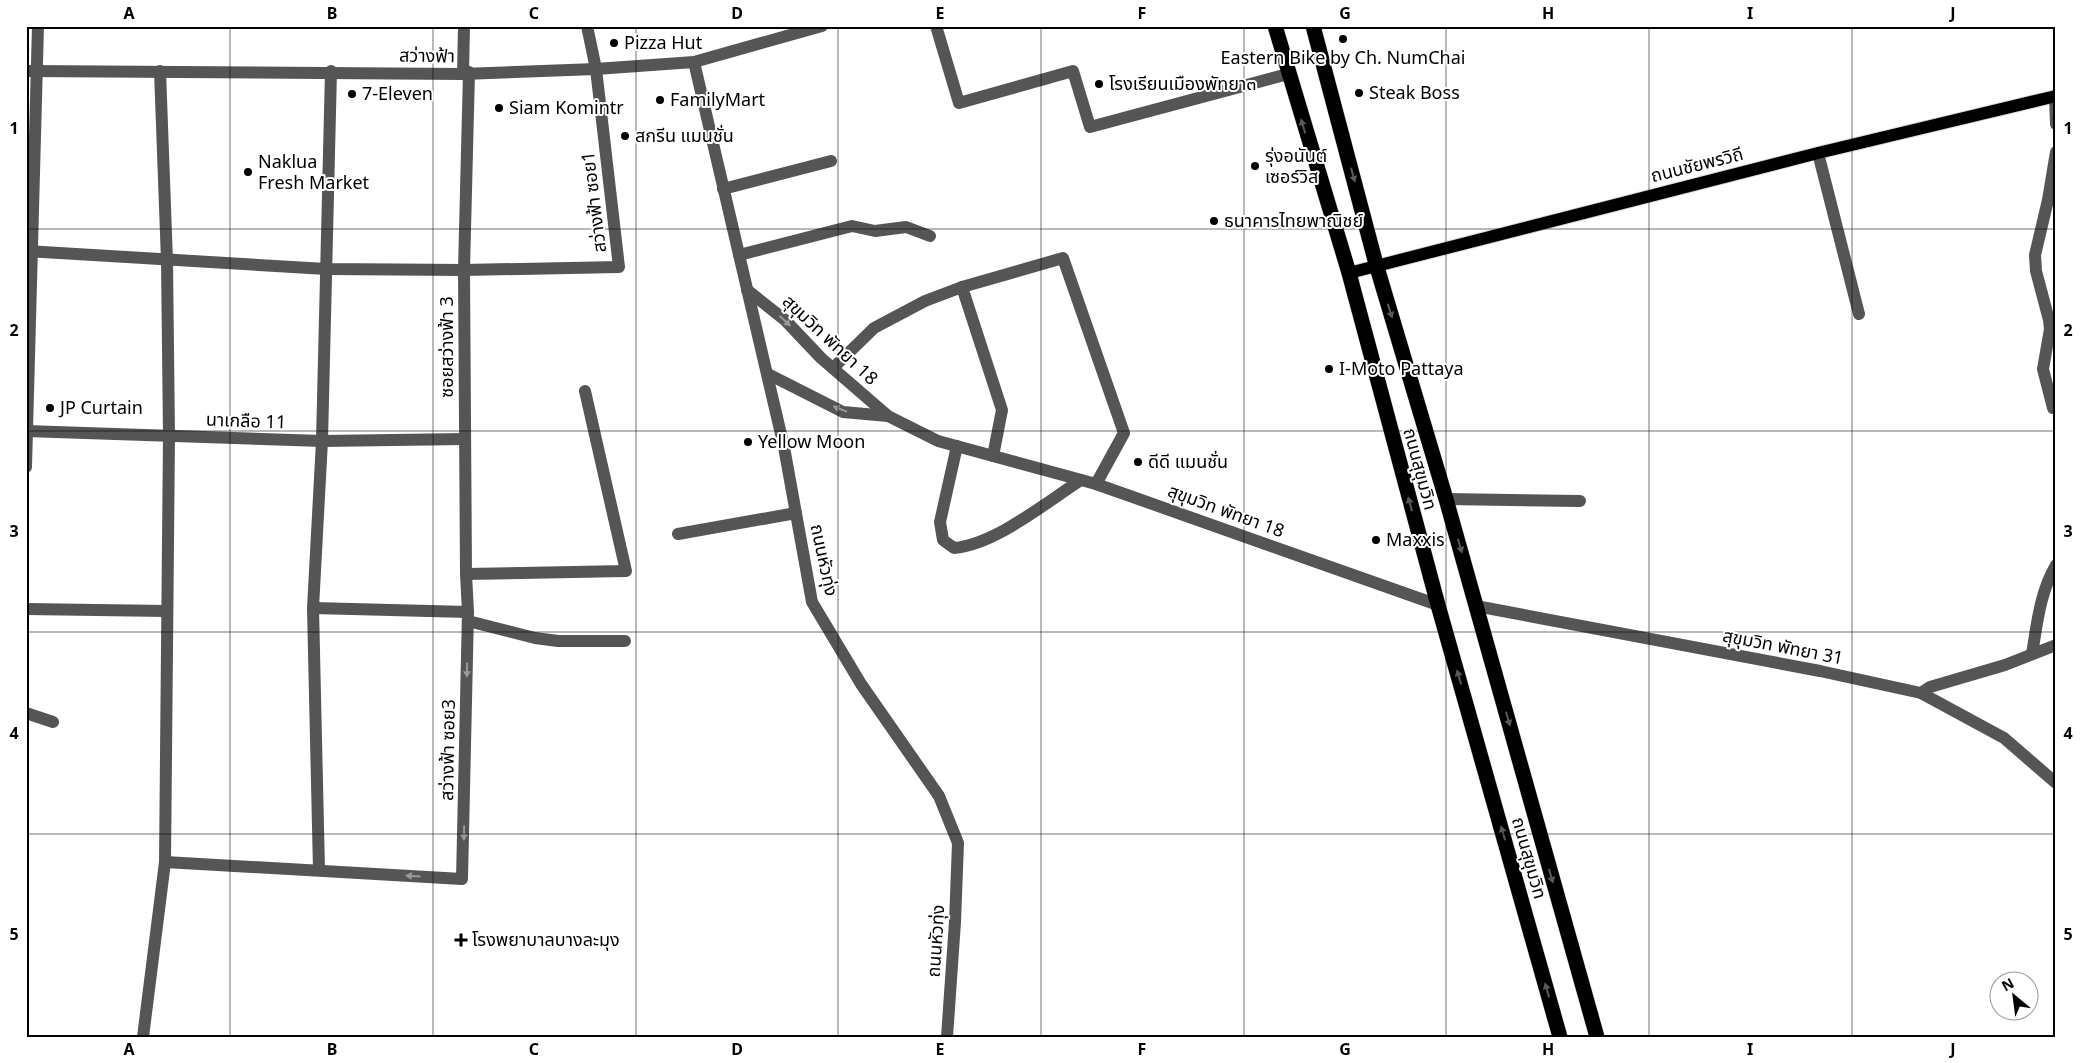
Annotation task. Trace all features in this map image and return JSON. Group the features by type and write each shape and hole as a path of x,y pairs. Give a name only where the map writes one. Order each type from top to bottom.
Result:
{"highway":[{"name":"ถนนสุขุมวิท","path":"1275,26 1348,273 1438,605 1560,1037"},
{"name":"ถนนสุขุมวิท","path":"1313,26 1376,264 1446,499 1596,1037"}],"main road":[{"name":"ถนนชัยพรวิถี","path":"1348,273 1376,264 1818,153 2056,96"}],"street":[{"path":"26,467 32,71 38,26"},
{"name":"ซอยสว่างฟ้า 3","path":"464,26 466,73 465,439 468,617"},
{"path":"588,26 596,69"},
{"name":"สว่างฟ้า","path":"32,71 466,73 596,69 694,62 822,26"},
{"path":"936,26 959,103 1073,71 1090,126 1288,74"},
{"name":"ถนนหัวทุ่ง","path":"694,62 768,374 812,602 861,684 939,796 958,843 947,1037"},
{"name":"สว่างฟ้า ซอย1","path":"464,270 619,267 596,69"},
{"path":"143,1037 166,862 167,261 160,71"},
{"path":"166,862 319,870 313,608 322,440 331,72"},
{"path":"2056,96 2056,124"},
{"path":"2053,408 2043,369 2050,329 2049,320 2036,271 2035,255 2048,200 2056,152"},
{"path":"1818,153 1859,314"},
{"path":"723,189 831,161"},
{"path":"739,255 852,226 875,231 906,227 930,236"},
{"path":"29,251 167,261 326,269 464,270"},
{"path":"833,368 874,328 925,301 962,287 1063,258 1124,433 1096,484"},
{"path":"962,287 1002,410 993,456"},
{"name":"สุขุมวิท พัทยา 18","path":"747,290 785,320 833,368 888,416 938,441 1096,484 1438,605"},
{"name":"สุขุมวิท พัทยา 18","path":"768,374 843,412 888,416"},
{"path":"466,574 626,571 586,392"},
{"name":"นาเกลือ 11","path":"26,430 322,440 465,439"},
{"path":"957,446 940,522 943,540 954,548 969,546 992,537 1081,480"},
{"path":"1446,499 1580,501"},
{"path":"678,534 796,512"},
{"path":"2032,654 2038,616 2047,580 2056,565"},
{"name":"สุขุมวิท พัทยา 31","path":"1476,606 1820,671 1921,693 2004,738 2056,784"},
{"path":"313,608 468,617 535,638 558,641 626,641"},
{"path":"26,609 167,611"},
{"name":"สว่างฟ้า ซอย3","path":"319,870 462,879 468,617"},
{"path":"1921,693 1930,687 2005,665 2056,646"},
{"path":"26,712 53,722"}],"place":[{"name":"Eastern Bike by Ch. NumChai","path":"1343,39"},
{"name":"Pizza Hut","path":"614,43"},
{"name":"โรงเรียนเมืองพัทยา๓","path":"1099,84"},
{"name":"Steak Boss","path":"1359,93"},
{"name":"7-Eleven","path":"352,94"},
{"name":"FamilyMart","path":"660,100"},
{"name":"Siam Komintr","path":"499,108"},
{"name":"สกรีน แมนชั่น","path":"625,136"},
{"name":"รุ่งอนันต์ เซอร์วิส","path":"1255,166"},
{"name":"Naklua Fresh Market","path":"248,172"},
{"name":"ธนาคารไทยพาณิชย์","path":"1214,221"},
{"name":"I-Moto Pattaya","path":"1329,369"},
{"name":"JP Curtain","path":"50,408"},
{"name":"Yellow Moon","path":"748,442"},
{"name":"ดีดี แมนชั่น","path":"1138,462"},
{"name":"Maxxis","path":"1376,540"},
{"name":"โรงพยาบาลบางละมุง","path":"461,940"}]}
